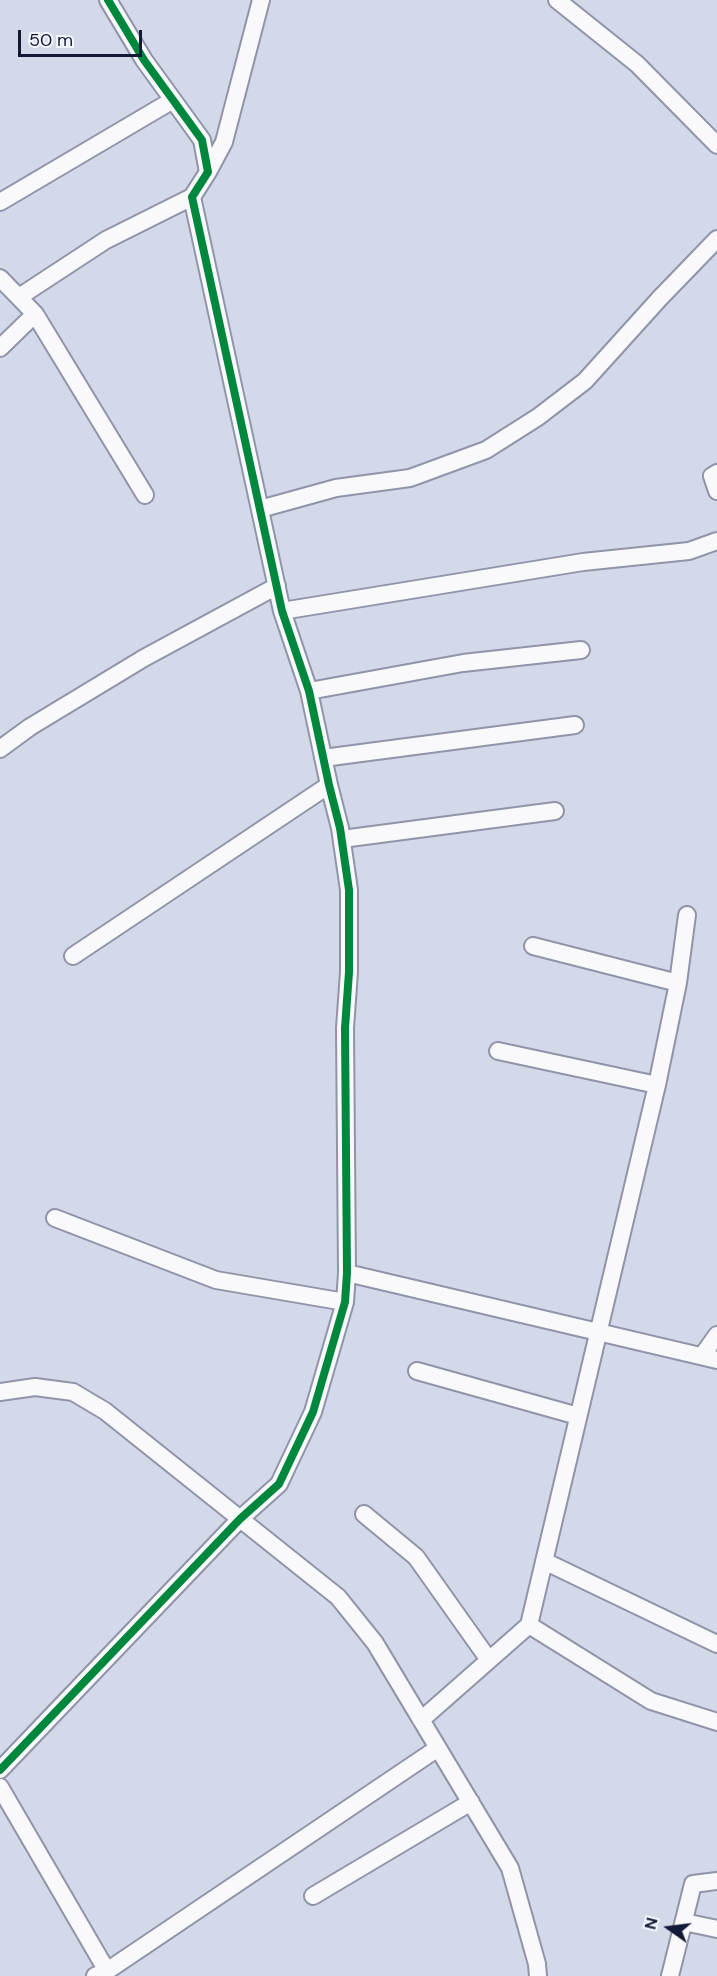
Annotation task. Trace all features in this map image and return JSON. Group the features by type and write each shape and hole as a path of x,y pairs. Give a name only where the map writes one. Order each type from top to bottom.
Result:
{"street":[{"path":"108,0 144,60 202,140 208,172"},
{"path":"19,297 106,240 192,197 224,142 261,0"},
{"path":"556,0 637,64 717,145"},
{"path":"0,202 99,141 173,100"},
{"path":"0,1770 240,1519 279,1484 313,1412 345,1302 347,1273 345,1028 349,972 349,890 342,839 328,785 309,691 282,611 192,197"},
{"path":"260,509 336,488 410,478 486,450 538,417 585,381 717,239"},
{"path":"0,278 36,314 145,495"},
{"path":"0,348 36,314"},
{"path":"717,472 712,476 717,491"},
{"path":"282,611 571,564 689,551 717,541"},
{"path":"0,749 30,727 144,658 277,586"},
{"path":"309,691 463,663 581,650"},
{"path":"323,758 575,725"},
{"path":"73,956 328,785"},
{"path":"342,839 555,812"},
{"path":"421,1720 529,1625 657,1085 678,983 687,915"},
{"path":"532,946 678,983"},
{"path":"498,1051 657,1085"},
{"path":"56,1218 216,1280 345,1302"},
{"path":"347,1273 710,1358 717,1335"},
{"path":"417,1371 578,1416"},
{"path":"0,1392 35,1387 73,1392 105,1411 338,1597 375,1643 510,1868 537,1964 538,1976"},
{"path":"364,1514 416,1557 489,1660"},
{"path":"544,1561 716,1641"},
{"path":"529,1625 651,1701 717,1722"},
{"path":"0,1787 101,1974 438,1748"},
{"path":"313,1896 471,1802"},
{"path":"670,1976 693,1884 717,1881"},
{"path":"684,1922 717,1929"}],"cycle path":[{"path":"0,1770 240,1519 279,1484 313,1412 345,1302 347,1273 345,1028 349,972 349,890 340,828 309,691 282,611 192,197 208,172 202,140 144,60 108,0"}]}
